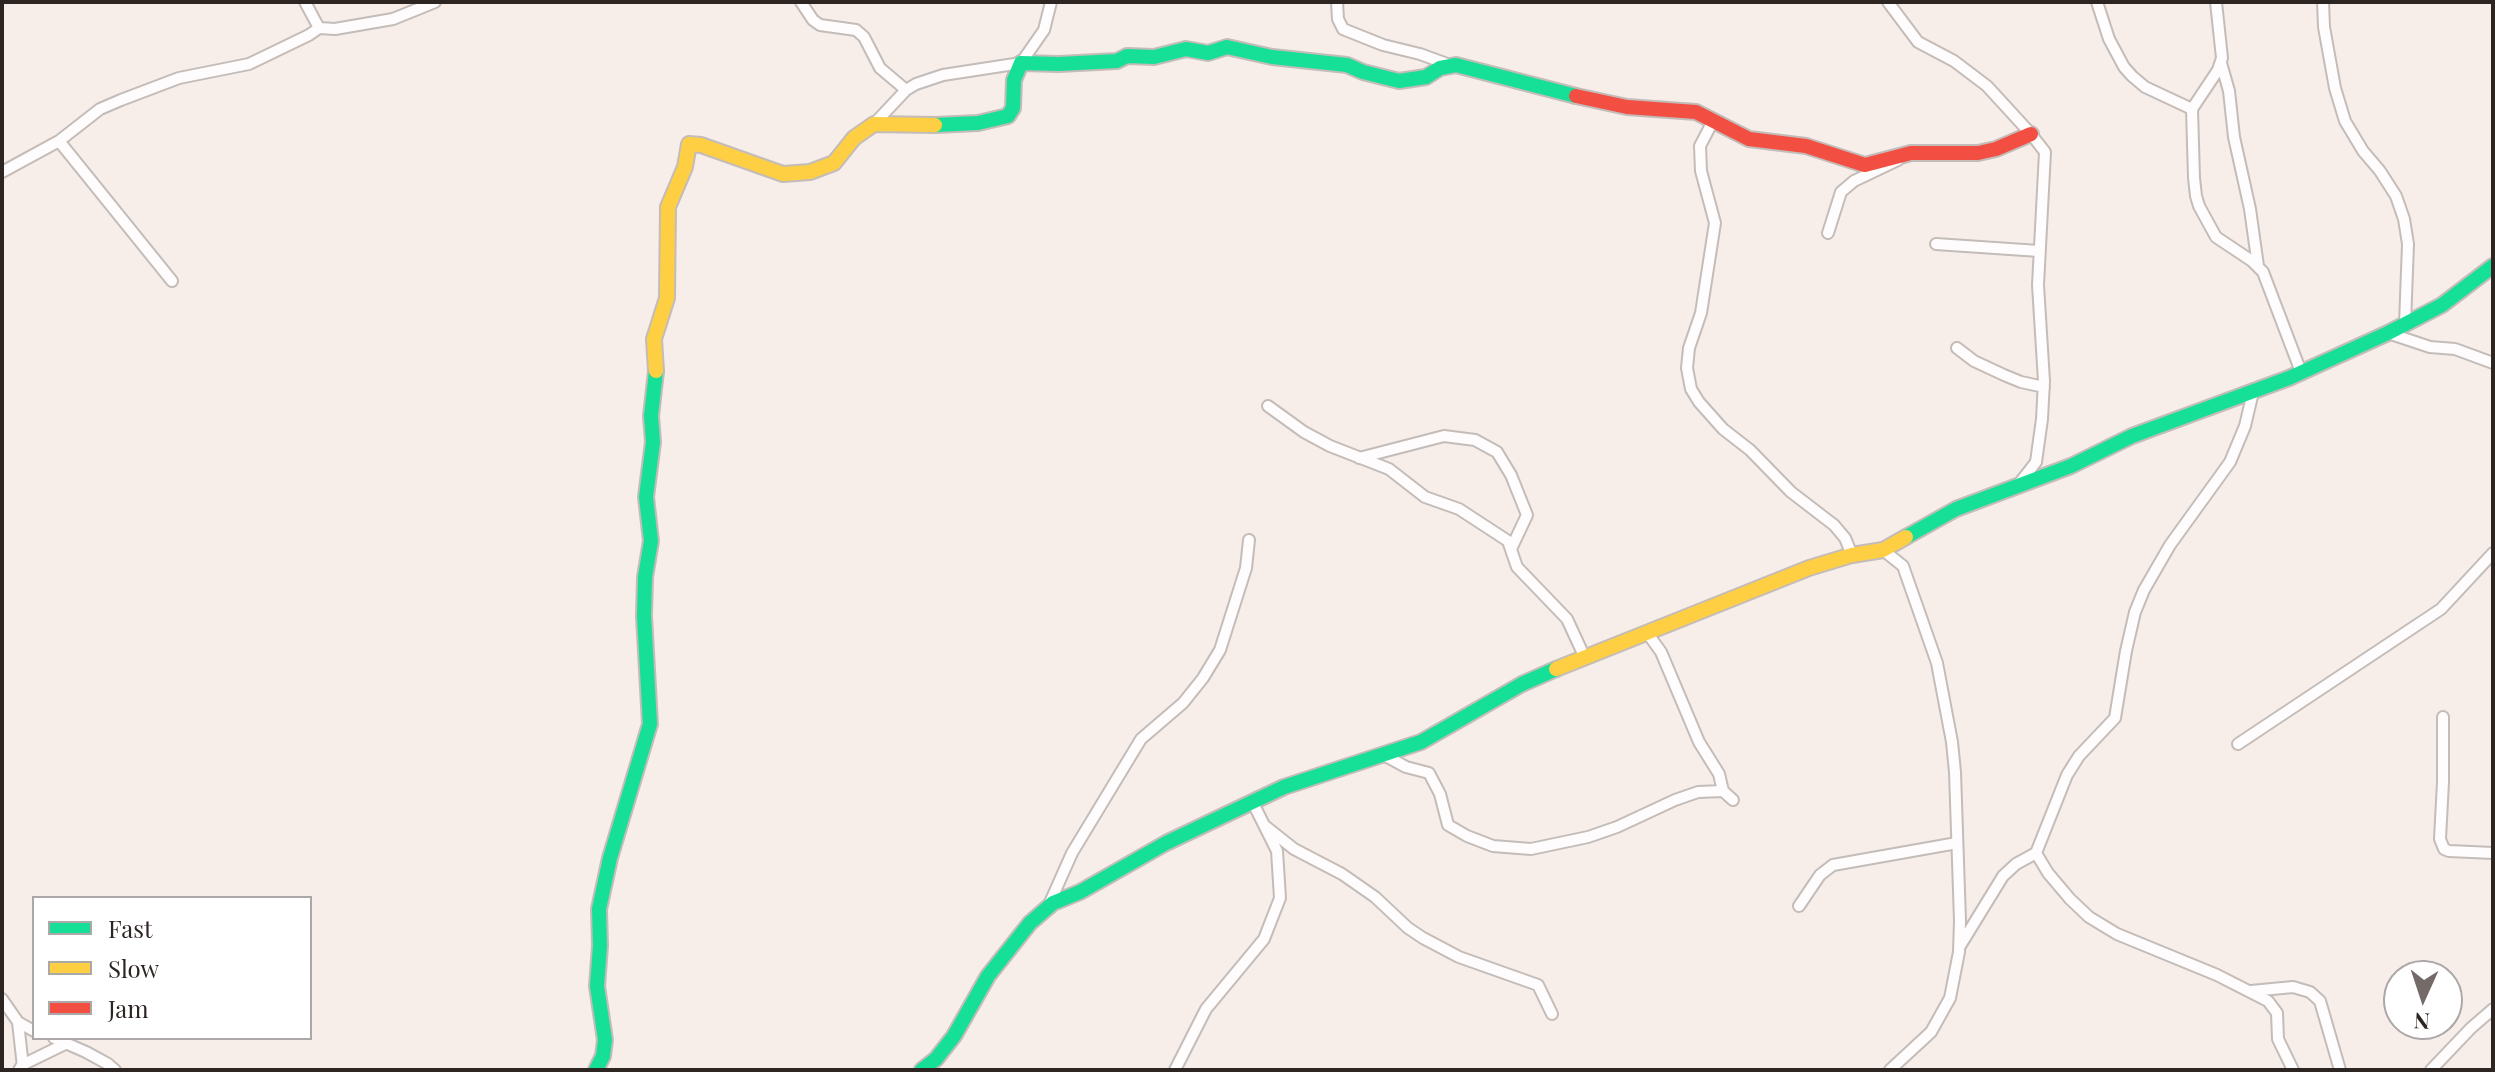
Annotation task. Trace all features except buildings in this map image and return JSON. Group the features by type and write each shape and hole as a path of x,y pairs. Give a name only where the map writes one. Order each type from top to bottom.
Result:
{"street":[{"path":"305,2 319,28"},
{"path":"2,172 74,132 100,109 179,78 249,64 319,28 335,29 393,19 435,2"},
{"path":"801,2 820,25 856,30 864,37 880,68 906,90"},
{"path":"874,124 978,123 1008,116 1013,108 1014,80 1021,63 1044,30 1051,2"},
{"path":"1337,2 1338,19 1343,29 1383,45 1452,66 1627,107 1696,112 1749,139 1806,146 1865,165 1911,153 1978,153 2031,134"},
{"path":"1888,2 1918,42 1954,61 1987,86 2045,152 2038,285 2044,387 2042,419 2036,462 2018,485"},
{"path":"2097,2 2109,39 2124,67 2145,87 2192,109"},
{"path":"2216,2 2222,58 2192,109 2194,178 2199,206 2216,237 2258,266"},
{"path":"2323,2 2324,27 2335,88 2345,121 2396,196 2404,219 2408,244 2405,324"},
{"path":"596,1070 603,1056 605,1040 597,986 599,909 614,845 650,724 644,616 645,577 651,541 646,497 653,442 651,416 657,379 654,339 667,298 668,207 685,167 689,144 701,145 783,174 825,168 834,163 854,138 874,124 906,90 943,75 1021,63 1117,61 1127,56 1154,57 1186,49 1208,53 1227,47 1272,57 1347,65 1399,81 1426,77 1440,68 1452,66"},
{"path":"2221,63 2229,91 2234,137 2250,209 2258,266 2301,372"},
{"path":"1714,119 1700,146 1701,171 1715,223 1701,313 1689,348 1687,368 1691,389 1723,429 1750,450 1764,467 1809,507 1834,525 1845,538 1852,555"},
{"path":"59,141 172,281"},
{"path":"1828,233 1841,192 1854,181 1911,153"},
{"path":"1936,244 2039,251"},
{"path":"922,1070 936,1059 954,1036 988,976 1021,932 1047,909 1166,843 1284,787 1421,742 1522,684 1809,568 1852,555 1883,550 1956,509 2071,466 2132,436 2301,372 2442,305 2493,266"},
{"path":"2388,333 2430,347 2455,349 2493,363"},
{"path":"1957,348 1974,361 2004,375 2044,387"},
{"path":"1959,947 2003,876 2016,864 2036,853 2067,775 2079,756 2115,718 2129,638 2144,590 2170,545 2230,462 2245,426 2253,392"},
{"path":"1268,406 1304,432 1330,446 1389,469 1425,497 1459,509 1508,541 1517,567 1567,619 1585,658"},
{"path":"1359,458 1444,436 1475,440 1497,452 1521,496 1527,515 1511,549"},
{"path":"1047,909 1072,853 1141,739 1183,703 1220,650 1246,568 1249,540"},
{"path":"1883,550 1903,566 1937,663 1952,742 1959,947 1950,998 1939,1020 1931,1032 1890,1070"},
{"path":"2238,744 2441,609 2493,553"},
{"path":"1648,634 1661,652 1699,742 1719,774 1723,791 1733,800"},
{"path":"2443,717 2440,839 2444,849 2449,851 2493,853"},
{"path":"1382,754 1406,767 1429,773 1440,794 1448,825 1493,846 1531,849 1588,837 1686,796 1723,791"},
{"path":"1175,1070 1206,1009 1264,939 1280,898 1277,851 1253,803"},
{"path":"1265,826 1294,849 1342,874 1375,897 1423,938 1459,957 1538,985 1552,1014"},
{"path":"1799,906 1820,875 1833,865 1957,843"},
{"path":"2036,853 2048,873 2089,917 2117,934 2268,1001 2277,1013 2278,1039 2293,1070"},
{"path":"2250,991 2293,987 2310,992 2320,1001 2340,1070"},
{"path":"2,999 18,1022 32,1030"},
{"path":"2431,1070 2493,1009"},
{"path":"18,1022 21,1068 67,1043"},
{"path":"59,1040 115,1070"}],"traffic: fast":[{"path":"935,125 978,123 1008,116 1013,108 1014,80 1021,63 1117,61 1127,56 1154,57 1186,49 1208,53 1227,47 1272,57 1347,65 1399,81 1426,77 1440,68 1456,65 1576,96"},
{"path":"1906,537 1956,509 2071,466 2132,436 2289,378 2388,333 2442,305 2493,266"},
{"path":"596,1070 603,1056 605,1040 597,986 599,909 610,858 650,724 644,616 645,577 651,541 646,497 653,442 651,416 656,371"},
{"path":"922,1070 936,1059 954,1036 988,976 1030,923 1053,903 1080,892 1166,843 1284,787 1421,742 1522,684 1556,669"}],"traffic: slow":[{"path":"656,371 654,339 667,298 668,207 685,167 689,144 701,145 783,174 810,172 834,163 854,138 874,124 935,125"},
{"path":"1556,669 1809,568 1852,555 1883,550 1906,537"}],"traffic: jam":[{"path":"1576,96 1627,107 1696,112 1749,139 1806,146 1865,165 1911,153 1978,153 2031,134"}]}
